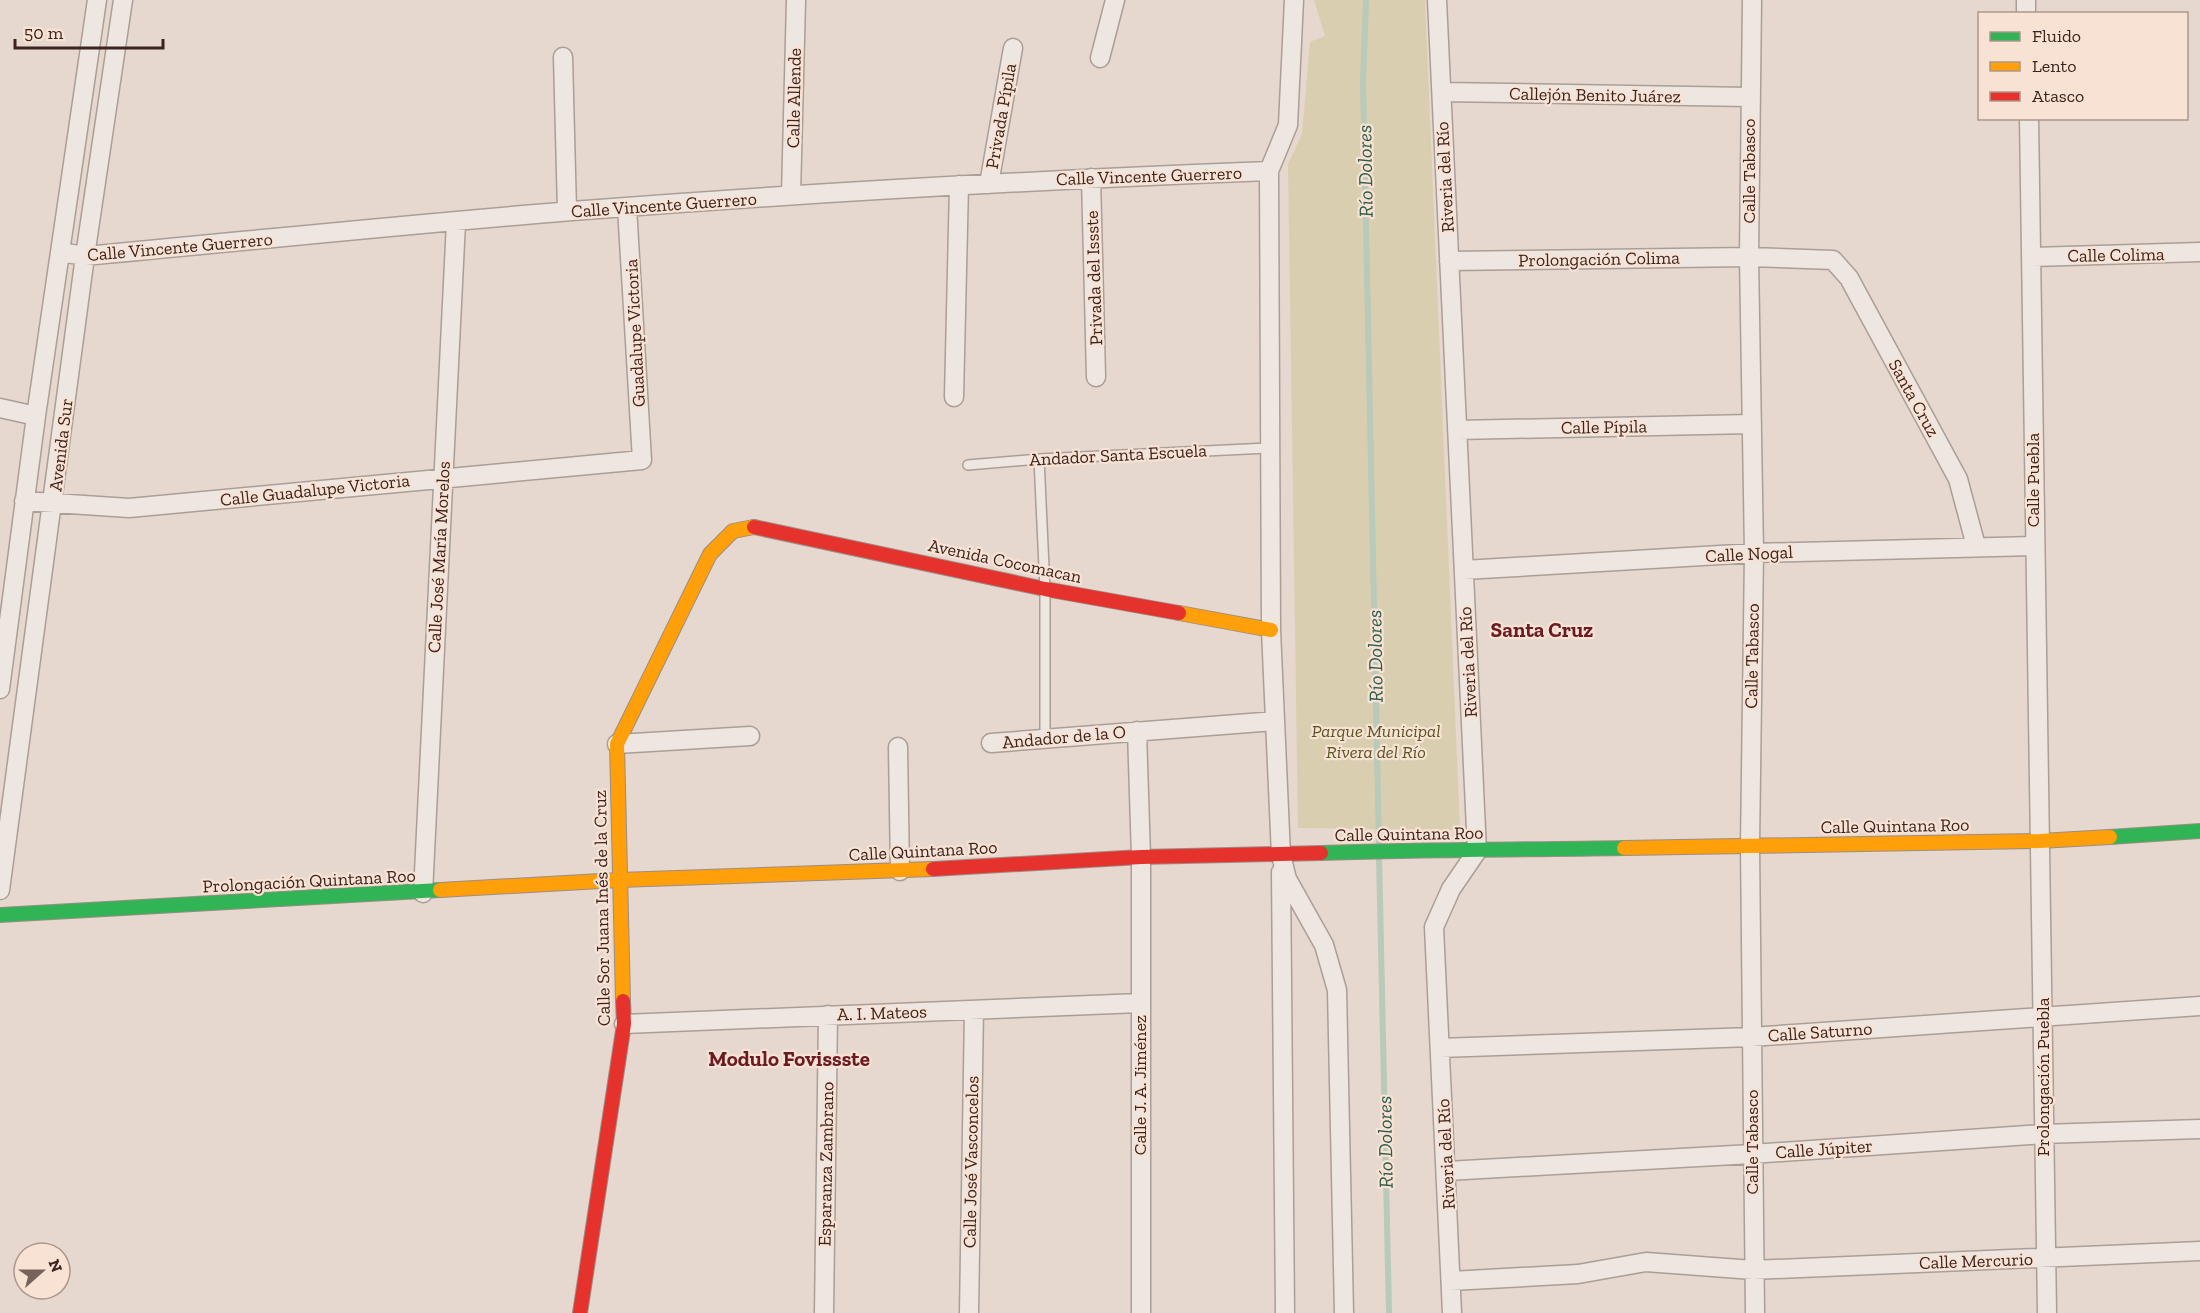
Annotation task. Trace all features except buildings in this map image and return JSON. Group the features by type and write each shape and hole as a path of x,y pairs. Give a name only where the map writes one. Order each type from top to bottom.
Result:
{"street":[{"name":"Avenida Sur","path":"0,689 6,599 24,501 97,0"},
{"name":"Avenida Sur","path":"0,890 54,504 85,256 123,0"},
{"name":"Calle Allende","path":"791,195 796,0"},
{"path":"1100,58 1115,0"},
{"path":"1285,1313 1281,855 1271,630 1269,171 1288,125 1294,0"},
{"name":"Riveria del Río","path":"1437,0 1477,851 1451,889 1434,927 1452,1313"},
{"name":"Calle Tabasco","path":"1752,0 1749,97 1749,256 1754,553 1750,846 1755,1313"},
{"name":"Privada Pípila","path":"989,184 1013,48"},
{"path":"563,57 567,211"},
{"name":"Callejón Benito Juárez","path":"1442,92 1749,97"},
{"name":"Calle Puebla","path":"2029,120 2040,841"},
{"name":"Calle Vincente Guerrero","path":"60,252 85,256 567,211 791,195 1091,178 1269,171"},
{"name":"Privada del Issste","path":"1091,178 1096,377"},
{"path":"954,397 958,185"},
{"name":"Guadalupe Victoria","path":"627,207 642,460"},
{"name":"Calle José María Morelos","path":"423,893 456,222"},
{"name":"Calle Colima","path":"2032,257 2200,252"},
{"name":"Prolongación Colima","path":"1449,261 1749,256 1833,260"},
{"name":"Santa Cruz","path":"1833,260 1848,278 1958,479 1976,546"},
{"path":"0,408 36,416"},
{"name":"Calle Pípila","path":"1457,430 1752,424"},
{"name":"Calle Guadalupe Victoria","path":"24,501 129,508 642,460"},
{"name":"Avenida Cocomacan","path":"733,531 753,527 1045,589 1271,630"},
{"name":"Calle Sor Juana Inés de la Cruz","path":"580,1313 624,1024 617,744 710,554 733,531"},
{"name":"Calle Nogal","path":"1464,570 1754,553 2034,546"},
{"name":"Andador de la O","path":"991,743 1275,721"},
{"name":"Calle J. A. Jiménez","path":"1137,731 1141,857 1142,1313"},
{"path":"617,744 750,736"},
{"path":"898,747 900,871"},
{"name":"Calle Quintana Roo","path":"619,880 900,871 1141,857 1281,855 1439,848 1477,851 2040,841 2200,831"},
{"name":"Prolongación Puebla","path":"2040,841 2047,1313"},
{"path":"1281,855 1287,879 1324,945 1337,990 1344,1313"},
{"name":"Prolongación Quintana Roo","path":"0,915 423,893 619,880"},
{"name":"A. I. Mateos","path":"624,1024 1140,1002"},
{"name":"Calle Saturno","path":"1440,1048 1751,1037 2200,1006"},
{"name":"Calle José Vasconcelos","path":"969,1313 974,1010"},
{"name":"Esparanza Zambrano","path":"824,1313 828,1015"},
{"name":"Calle Júpiter","path":"1447,1171 1752,1155 2043,1134 2200,1129"},
{"name":"Calle Mercurio","path":"1450,1281 1578,1274 1646,1262 1753,1270 2200,1251"}],"lane":[{"name":"Andador Santa Escuela","path":"968,465 1039,459 1269,448"},
{"path":"1039,459 1045,589 1045,740"}],"green space":[{"name":"Parque Municipal Rivera del Río","path":"1314,0 1425,0 1460,830 1298,828 1288,164 1302,134 1310,42 1325,36"}],"waterway":[{"name":"Río Dolores","path":"1366,0 1363,83 1379,845"},
{"name":"Río Dolores","path":"1379,855 1389,1313"}],"traffic: fast":[{"path":"2110,837 2200,831"},
{"path":"1321,853 1624,848"},
{"path":"0,915 440,890"}],"traffic: slow":[{"path":"623,1001 617,744 710,554 733,531 754,527"},
{"path":"1179,613 1271,630"},
{"path":"1624,848 2040,841 2110,837"},
{"path":"440,890 619,880 933,869"}],"traffic: jam":[{"path":"754,527 1045,589 1179,613"},
{"path":"933,869 1141,857 1321,853"},
{"path":"580,1313 624,1024 623,1001"}],"district":[{"name":"Santa Cruz","path":"1542,629"},
{"name":"Modulo Fovissste","path":"789,1058"}]}
